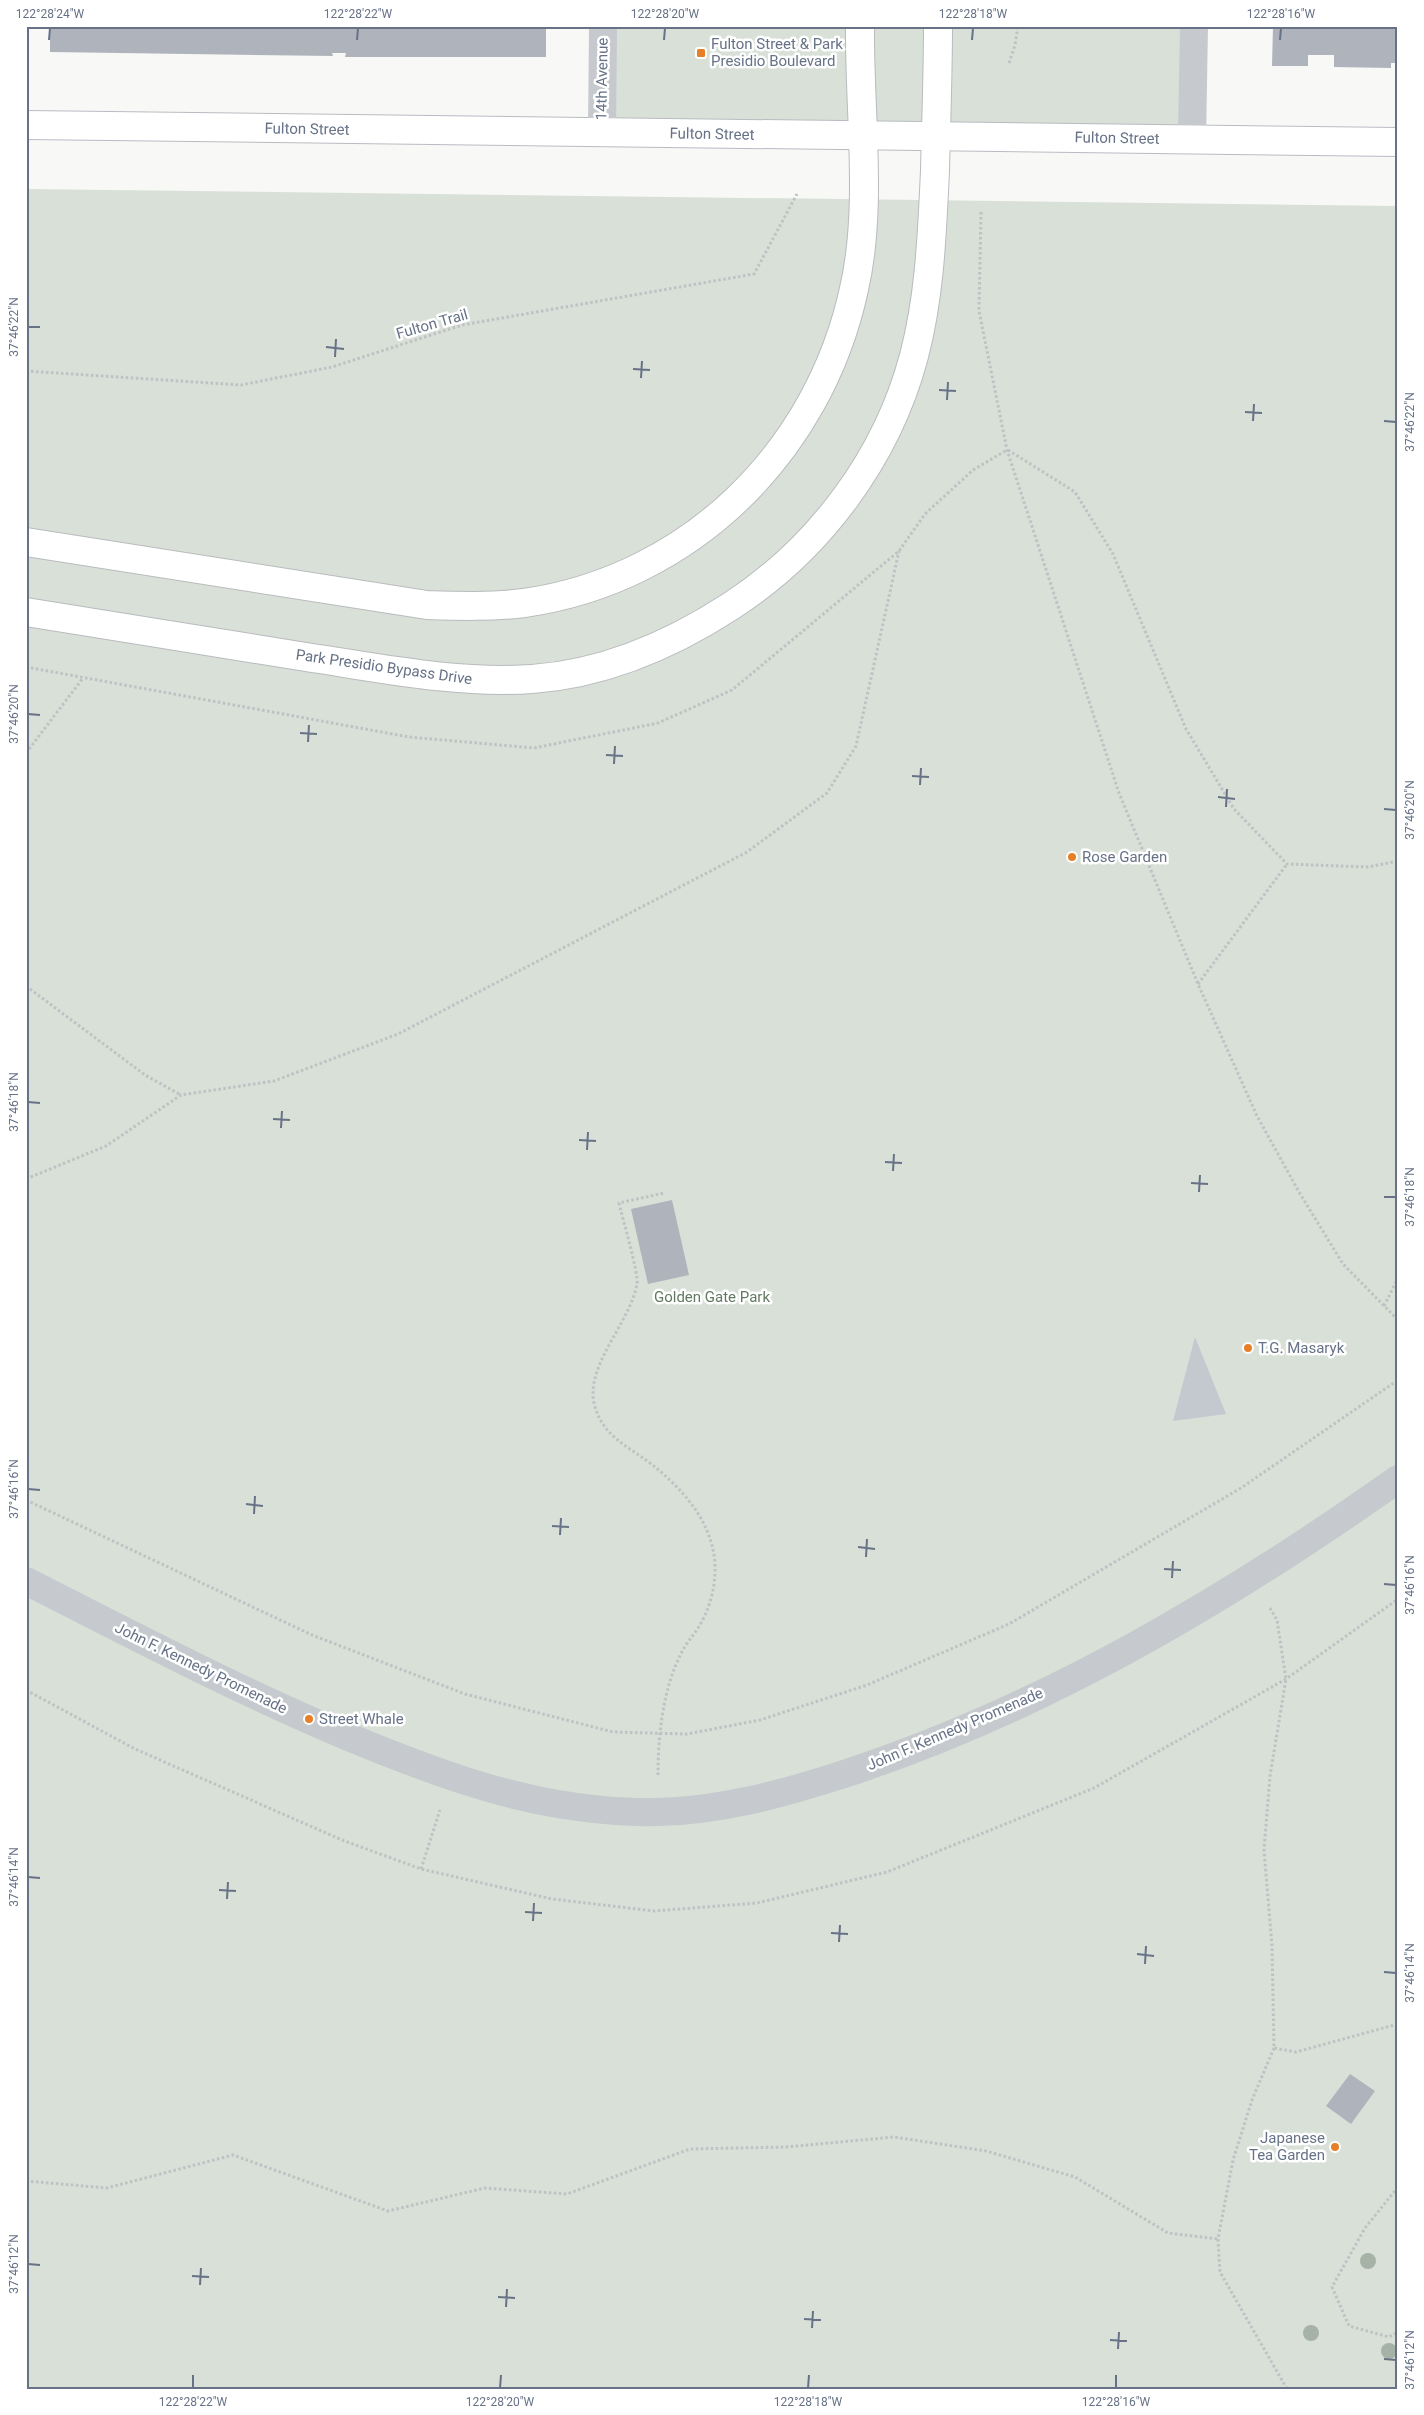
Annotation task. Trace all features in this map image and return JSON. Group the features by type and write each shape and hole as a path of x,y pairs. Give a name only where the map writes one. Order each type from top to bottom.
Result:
{"main road":[{"path":"26,542 427,606 475,606 524,602 573,592 618,576 661,556 699,531 736,502 772,464 800,424 825,380 843,333 855,288 861,234 860,26"},
{"name":"Park Presidio Bypass Drive","path":"26,612 366,666 476,679 534,678 594,668 647,652 698,627 745,597 788,563 830,518 867,467 893,418 914,358 925,303 931,251 938,26"},
{"name":"Fulton Street","path":"26,125 1398,142"}],"street":[{"name":"14th Avenue","path":"602,132 603,26"},
{"path":"1192,139 1194,26"},
{"name":"John F. Kennedy Promenade","path":"26,1581 271,1704 323,1727 450,1777 496,1791 551,1803 608,1811 658,1812 713,1807 766,1796 878,1763 1057,1687 1122,1653 1253,1576 1398,1479"}],"path":[{"path":"1009,63 1015,45 1018,26"},
{"name":"Fulton Trail","path":"26,371 240,385 332,367 462,325 754,274 797,194"},
{"path":"981,212 979,311 1007,450 1118,793 1256,1116 1343,1264 1398,1320"},
{"path":"1007,450 1075,492 1112,554 1186,729 1234,809 1287,864 1368,867 1398,861"},
{"path":"26,1179 106,1146 181,1095 274,1081 398,1034 747,852 827,793 856,746 899,551"},
{"path":"26,667 83,678 26,753"},
{"path":"1198,984 1287,864"},
{"path":"26,986 145,1076 181,1095"},
{"path":"658,1812 658,1755 672,1676 683,1650 699,1626 714,1589 714,1554 703,1520 687,1498 654,1466 621,1444 604,1428 594,1403 596,1376 626,1316 638,1282 619,1203 664,1193"},
{"path":"1384,1306 1398,1278"},
{"path":"26,1500 312,1635 465,1694 613,1732 687,1734 760,1720 867,1686 1009,1624 1241,1488 1398,1380"},
{"path":"1253,1576 1277,1620 1286,1679 1270,1776 1264,1850 1272,1946 1274,2048 1252,2100 1233,2160 1218,2239 1220,2272 1287,2389"},
{"path":"1286,1679 1398,1599"},
{"path":"421,1869 450,1777"},
{"path":"1274,2048 1296,2052 1398,2024"},
{"path":"26,2181 107,2188 233,2155 388,2211 485,2188 567,2194 690,2150 786,2147 894,2137 986,2151 1076,2177 1168,2232 1218,2239"},
{"path":"1398,2187 1365,2228 1332,2287 1348,2326 1389,2337 1398,2332"}],"green space":[{"path":"603,26 1193,26 1192,139 602,132"},
{"name":"Golden Gate Park","path":"26,189 1398,206 1398,2389 26,2389"}],"shaded area":[{"path":"1195,1337 1226,1414 1173,1421"}],"building":[{"path":"50,26 546,26 546,57 345,57 346,53 332,53 333,56 50,52"},
{"path":"1273,26 1398,26 1398,63 1391,63 1391,68 1334,67 1334,55 1308,55 1308,66 1272,66"},
{"path":"672,1200 689,1275 648,1284 631,1209"},
{"path":"1350,2074 1375,2091 1351,2124 1326,2106"}],"place":[{"name":"Fulton Street & Park Presidio Boulevard","path":"701,53"},
{"name":"Rose Garden","path":"1072,857"},
{"name":"T.G. Masaryk","path":"1248,1348"},
{"name":"Street Whale","path":"309,1719"},
{"name":"Japanese Tea Garden","path":"1335,2147"}]}
